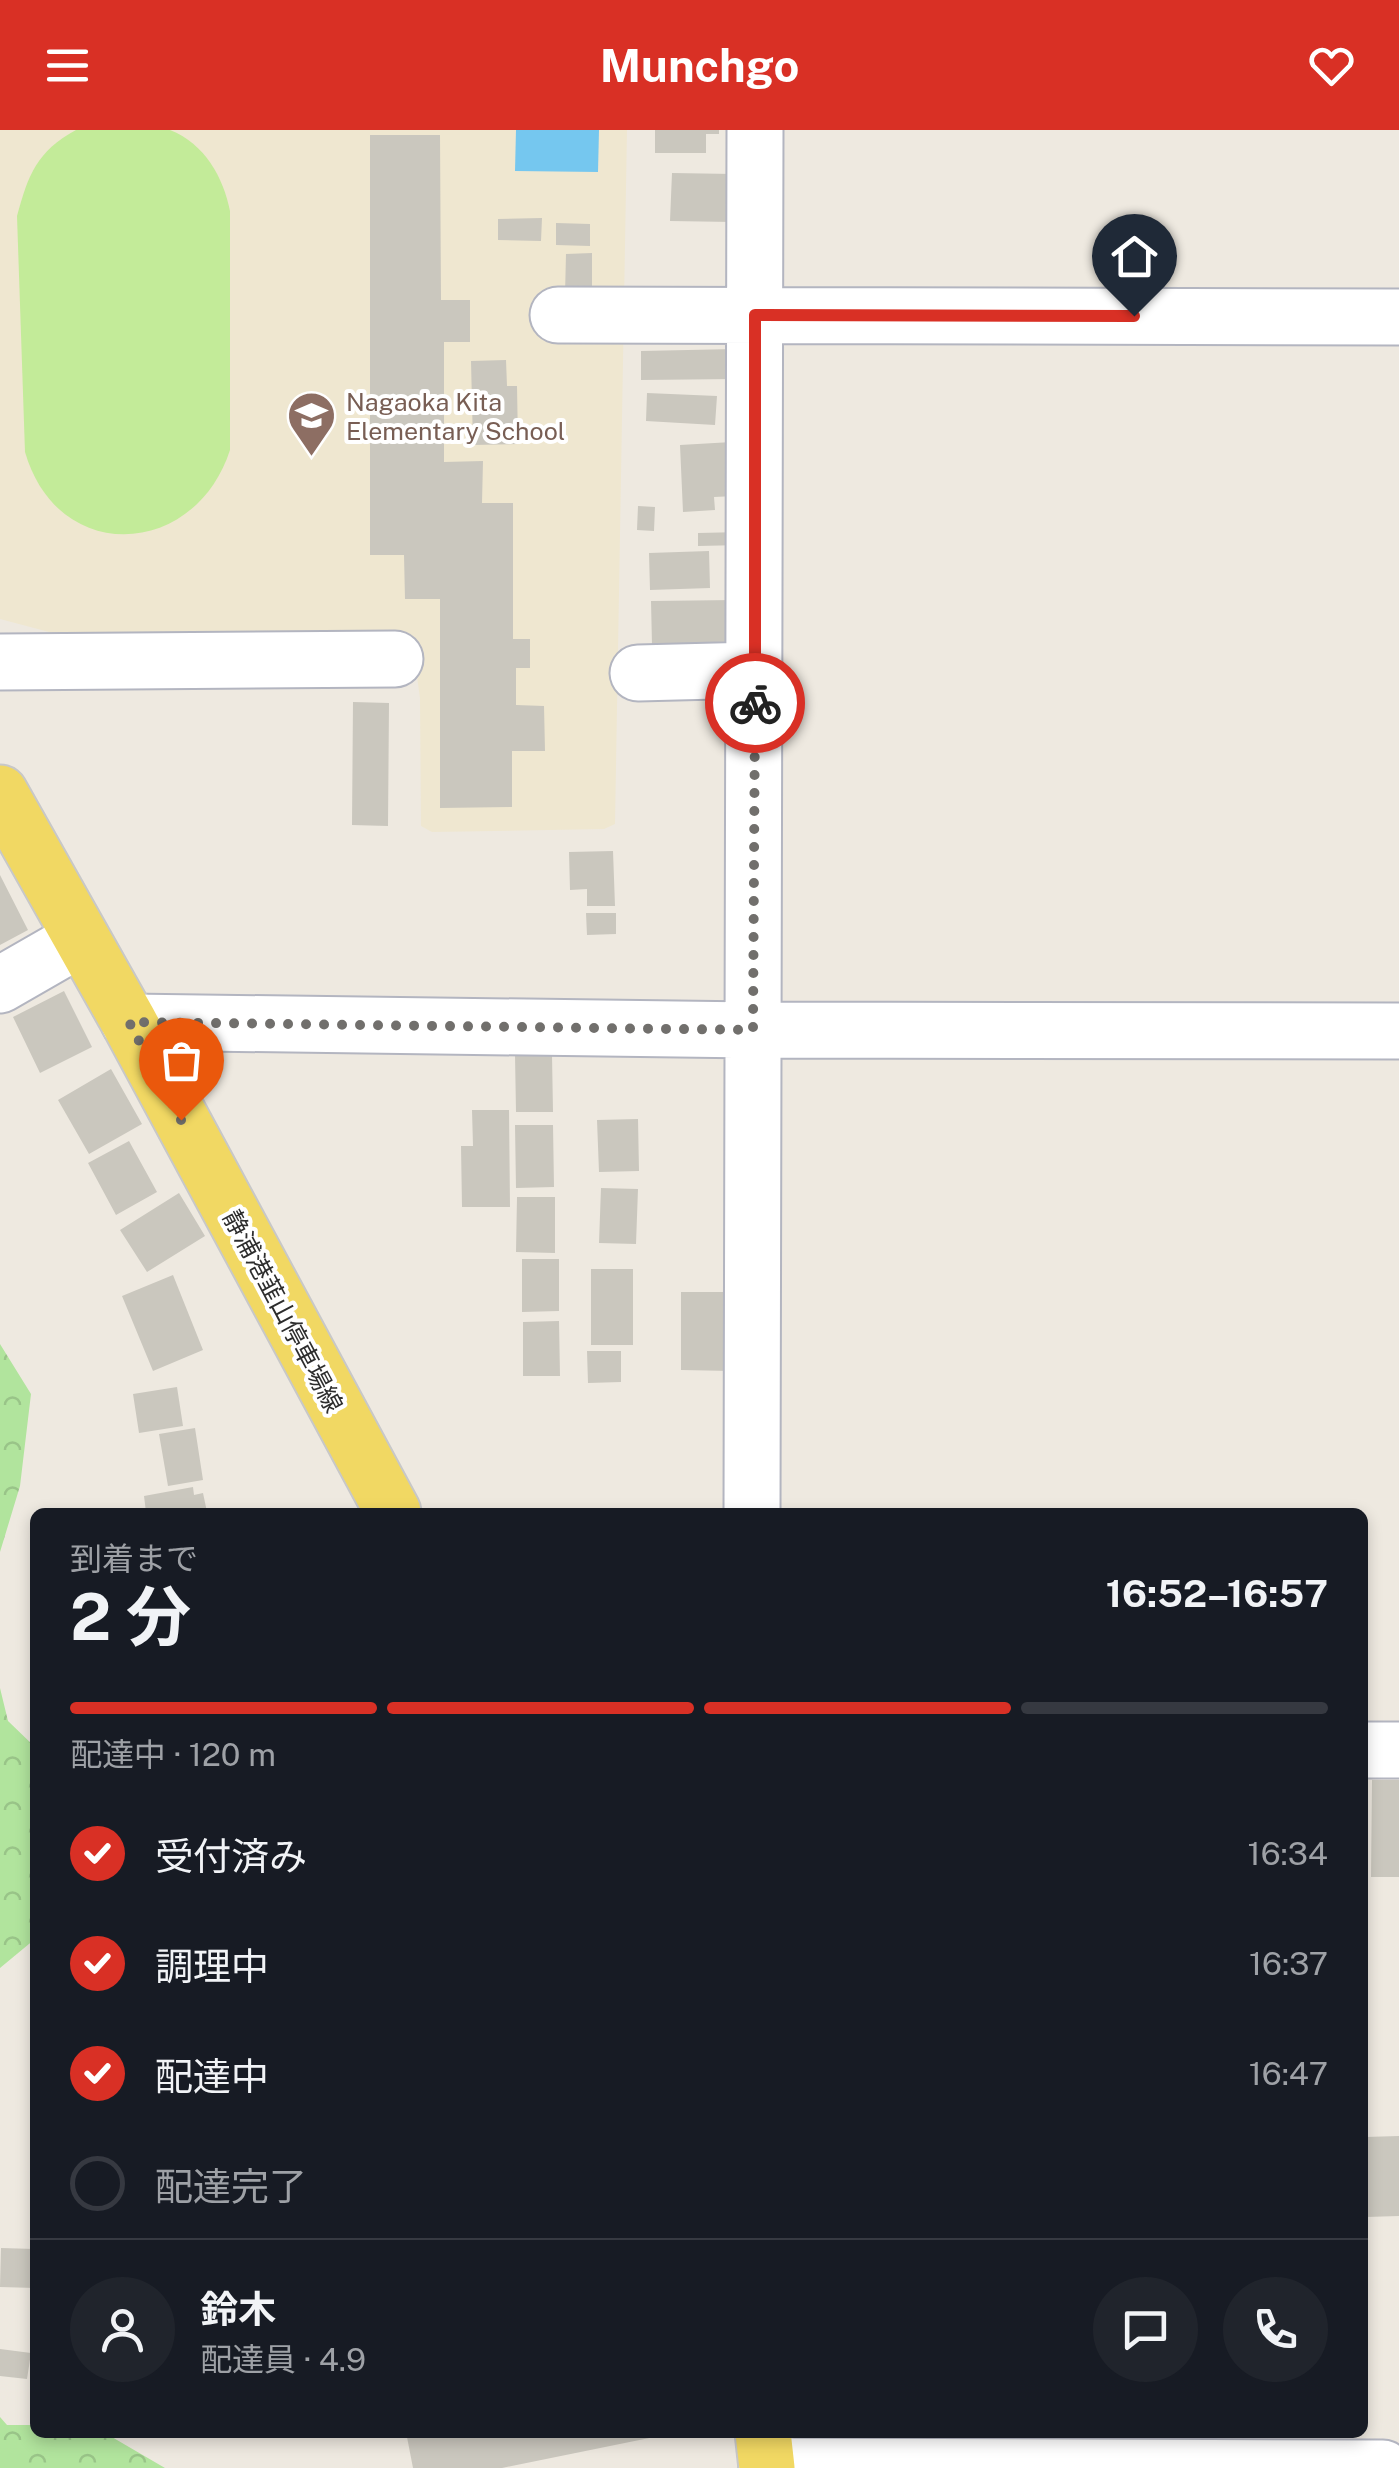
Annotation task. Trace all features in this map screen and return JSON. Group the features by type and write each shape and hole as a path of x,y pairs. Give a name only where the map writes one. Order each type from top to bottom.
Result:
{"main road":[{"name":"静浦港韮山停車場線","path":"0,793 129,1022 391,1508"}],"street":[{"path":"752,1508 756,130"},
{"path":"558,315 1399,317"},
{"path":"0,662 395,659"},
{"path":"638,673 755,670"},
{"path":"0,985 80,938"},
{"path":"129,1022 753,1030 1399,1032"},
{"path":"1368,1750 1399,1750"},
{"path":"1334,2438 1334,2468"},
{"path":"766,2456 1383,2468"}],"shaded area":[{"name":"Nagaoka Kita Elementary School","path":"0,130 627,130 615,824 604,829 432,832 421,826 420,698 411,635 68,637 0,619"}],"green space":[{"path":"76,130 170,130 182,136 210,163 223,186 230,211 230,450 212,486 188,512 158,528 127,534 95,530 66,515 42,489 25,452 17,216 36,166 52,147"},
{"path":"0,1344 31,1394 20,1486 0,1552"},
{"path":"0,1688 8,1721 30,1742 30,1943 0,1968"},
{"path":"0,2417 7,2425 30,2425 30,2438 114,2438 165,2468 0,2468"}],"water":[{"path":"516,130 599,130 598,172 515,171"}],"building":[{"path":"655,130 719,130 719,134 706,134 706,153 655,153"},
{"path":"370,135 440,135 441,300 470,300 470,342 444,342 444,462 483,461 482,503 513,503 513,639 530,639 530,668 516,668 516,705 544,706 545,751 512,751 512,807 440,808 440,599 405,599 404,555 370,555"},
{"path":"672,173 734,174 733,222 670,221"},
{"path":"542,218 541,241 498,240 498,219"},
{"path":"556,223 590,224 590,246 556,245"},
{"path":"592,253 592,294 565,295 566,254"},
{"path":"735,349 735,379 641,380 641,351"},
{"path":"506,360 507,386 517,386 518,444 473,445 471,361"},
{"path":"647,393 717,396 715,425 646,421"},
{"path":"732,442 735,496 714,497 715,510 683,512 680,445"},
{"path":"638,506 655,507 654,531 637,530"},
{"path":"742,532 742,545 698,546 698,533"},
{"path":"709,551 710,588 650,590 649,553"},
{"path":"735,600 736,644 652,645 651,601"},
{"path":"353,702 389,703 388,826 352,825"},
{"path":"613,851 615,906 587,906 587,889 570,890 569,852"},
{"path":"0,875 28,930 0,945"},
{"path":"586,913 616,913 616,934 587,935"},
{"path":"64,991 92,1047 40,1073 13,1017"},
{"path":"515,1055 552,1055 553,1112 516,1112"},
{"path":"111,1069 142,1124 89,1154 58,1100"},
{"path":"472,1110 509,1110 510,1207 462,1207 461,1146 473,1146"},
{"path":"638,1119 639,1171 599,1172 597,1120"},
{"path":"515,1125 553,1125 554,1187 516,1188"},
{"path":"129,1141 157,1192 116,1215 88,1163"},
{"path":"601,1188 638,1189 636,1244 599,1243"},
{"path":"179,1193 205,1236 147,1272 120,1230"},
{"path":"517,1197 555,1197 555,1253 516,1252"},
{"path":"522,1259 559,1259 559,1311 522,1312"},
{"path":"591,1269 633,1269 633,1345 591,1345"},
{"path":"173,1275 203,1350 153,1371 122,1296"},
{"path":"681,1292 732,1292 732,1371 681,1370"},
{"path":"559,1321 560,1376 523,1376 523,1322"},
{"path":"587,1351 621,1351 621,1382 588,1383"},
{"path":"177,1387 183,1426 139,1433 133,1394"},
{"path":"195,1428 203,1480 168,1486 159,1434"},
{"path":"193,1487 194,1495 203,1493 206,1508 146,1508 144,1496"},
{"path":"1372,1780 1399,1780 1399,1877 1371,1877"},
{"path":"1399,2136 1399,2216 1368,2217 1368,2137"},
{"path":"1,2248 30,2249 30,2288 0,2287"},
{"path":"0,2349 30,2353 27,2379 0,2376"},
{"path":"407,2438 649,2438 502,2468 413,2468"},
{"path":"931,2438 956,2438 956,2441"}],"way so far":[{"path":"181,1120 129,1022 753,1030 755,703"}],"place":[{"name":"Nagaoka Kita Elementary School","path":"311,458"}],"route":[{"path":"755,703 755,315 1134,316"}]}
